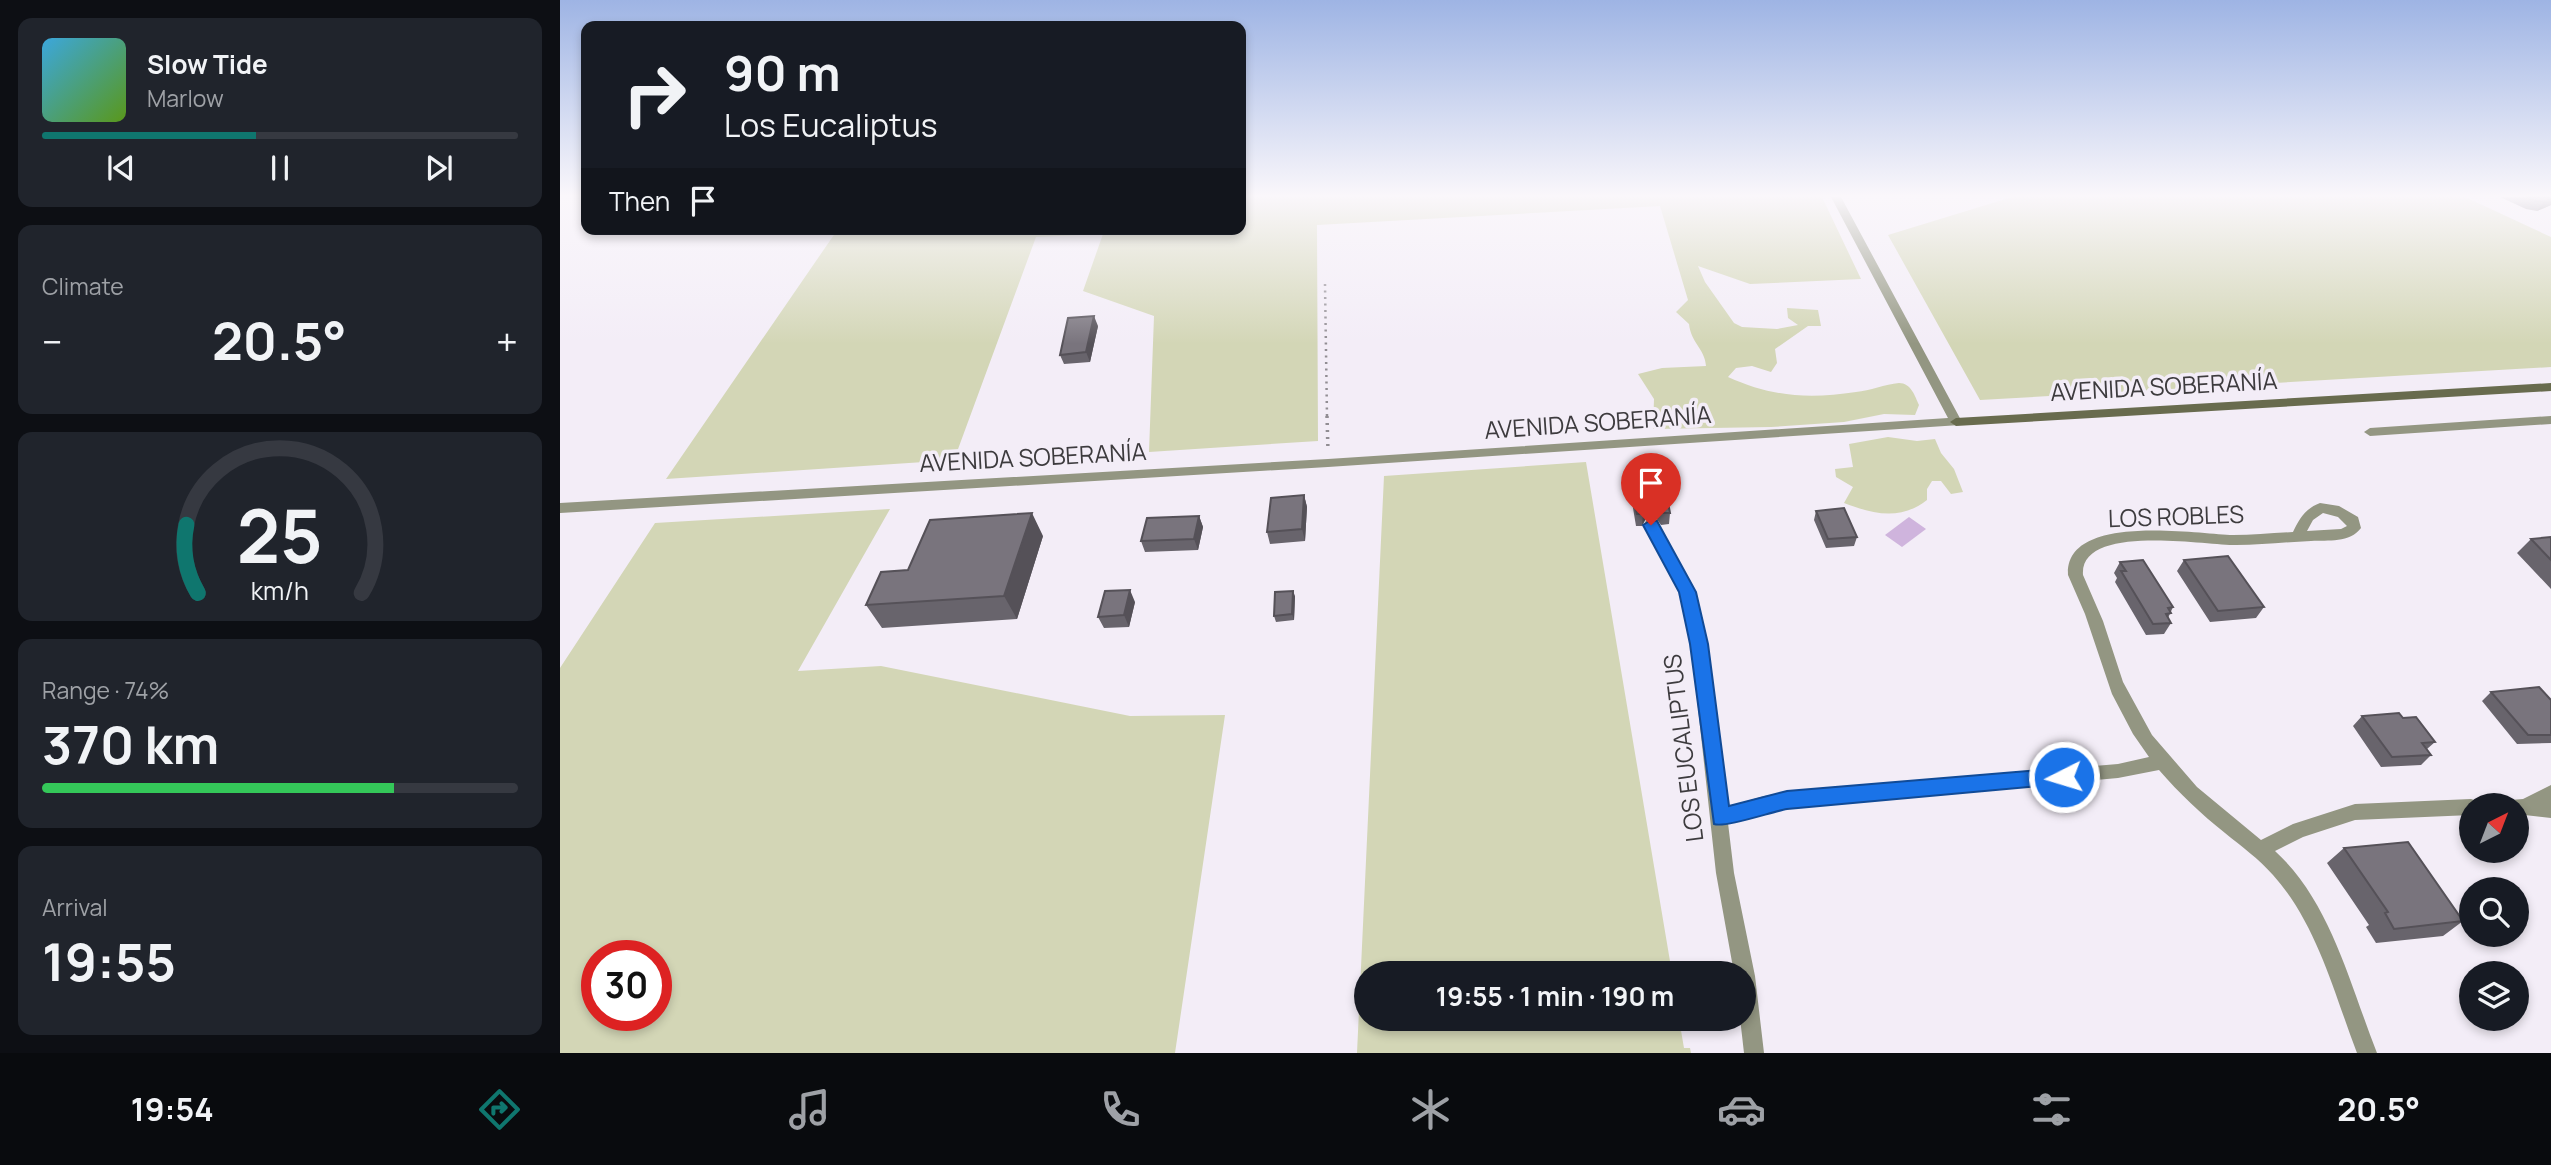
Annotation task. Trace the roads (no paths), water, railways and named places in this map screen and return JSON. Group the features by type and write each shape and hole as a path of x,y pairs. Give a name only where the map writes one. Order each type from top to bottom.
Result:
{"street":[{"path":"1862,246 1956,422"},
{"name":"AVENIDA SOBERANÍA","path":"560,508 2551,387"},
{"path":"2370,432 2551,420"},
{"name":"LOS EUCALIPTUS","path":"1651,525 1687,592 1699,644 1721,817 1725,873 1742,961"},
{"name":"LOS ROBLES","path":"2162,762 2129,715 2110,671 2094,616 2074,573 2074,564 2082,551 2098,542 2124,537 2238,540 2298,535"},
{"path":"1721,817 1787,800 1874,795 2118,771 2162,762 2223,821 2261,849 2286,876 2314,919 2333,958 2367,1053"},
{"path":"2529,803 2551,793"},
{"path":"2529,807 2551,810"},
{"path":"2261,849 2299,830 2355,812 2459,808"},
{"name":"LOS EUCALIPTUS","path":"1751,1031 1754,1053"}]}
